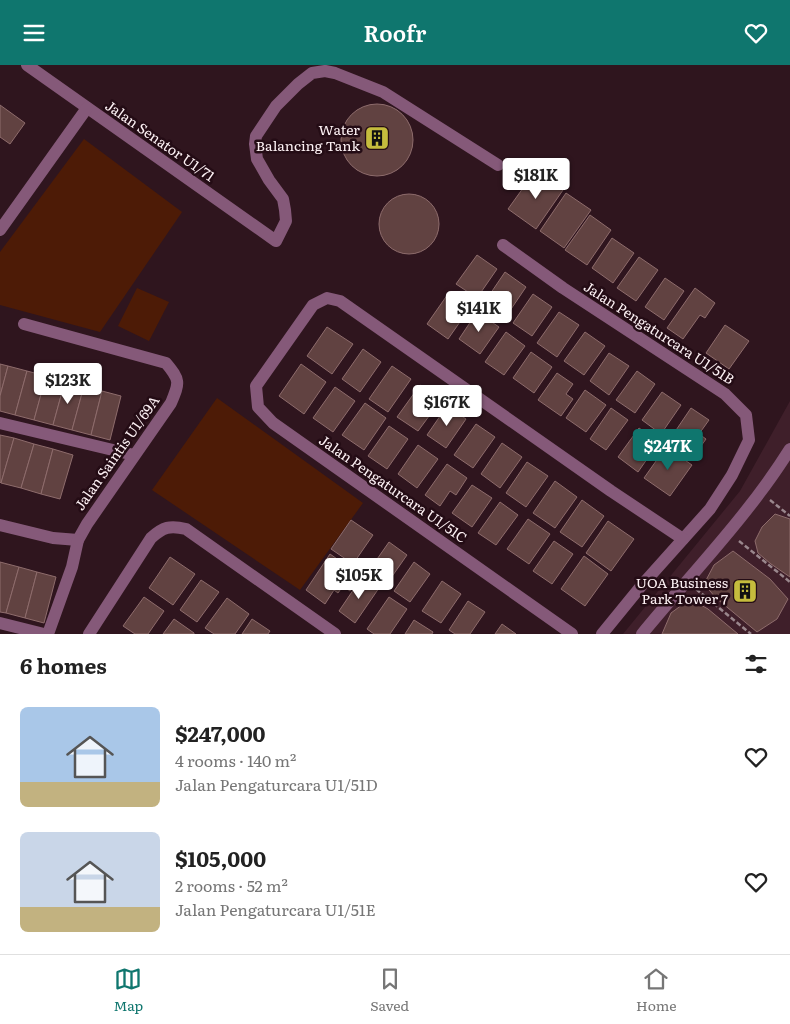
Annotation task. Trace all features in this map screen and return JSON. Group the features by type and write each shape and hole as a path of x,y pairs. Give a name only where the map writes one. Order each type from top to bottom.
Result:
{"street":[{"name":"Jalan Senator U1/71","path":"27,65 276,241 286,221 283,199 257,159 256,136 276,106 312,73 325,71 335,73 384,92 498,165"},
{"path":"0,230 87,108"},
{"name":"Jalan Pengaturcara U1/51B","path":"503,245 563,289 725,394 746,415 749,440 732,475 710,509 602,634"},
{"name":"Jalan Pengaturcara U1/51C","path":"572,634 273,423 258,407 256,386 313,305 327,298 340,301 611,491 683,539"},
{"name":"Jalan Saintis U1/69A","path":"24,324 166,363 177,377 177,389 171,403 87,524 78,540 72,567 48,634"},
{"path":"0,423 134,455"},
{"path":"642,634 760,492 790,449"},
{"path":"0,525 53,538 78,540"},
{"path":"90,634 151,538 160,530 175,526 186,529 335,634"},
{"path":"0,623 44,634"}],"path":[{"path":"760,492 790,516"},
{"path":"728,532 790,582"},
{"path":"686,582 751,634"}],"shaded area":[{"path":"84,139 182,212 100,332 0,305 0,252"},
{"path":"137,288 169,302 149,341 118,326"},
{"path":"217,398 363,503 300,590 152,490"},
{"path":"790,401 790,634 623,634 740,491"}],"building":[{"name":"Water Balancing Tank","path":"377,104 397,110 407,120 413,140 407,160 397,170 377,176 357,170 347,160 341,140 347,120 357,110"},
{"path":"0,105 25,123 10,144 0,137"},
{"path":"536,170 563,190 536,229 508,209"},
{"path":"566,193 591,210 564,248 540,231"},
{"path":"409,194 426,199 434,207 439,224 434,241 426,249 409,254 392,249 384,241 379,224 384,207 392,199"},
{"path":"590,215 611,230 587,265 565,250"},
{"path":"612,238 634,253 613,283 592,268"},
{"path":"477,255 497,269 477,298 456,284"},
{"path":"639,257 658,270 636,301 617,288"},
{"path":"505,272 526,287 505,318 484,303"},
{"path":"665,278 684,291 664,320 645,307"},
{"path":"695,288 715,303 705,318 700,315 683,339 667,328"},
{"path":"448,294 469,309 448,339 427,324"},
{"path":"533,294 552,307 532,336 513,323"},
{"path":"477,312 499,327 480,354 459,339"},
{"path":"559,312 579,325 557,357 537,343"},
{"path":"725,325 749,341 729,369 706,353"},
{"path":"327,327 353,344 332,374 307,356"},
{"path":"506,332 525,346 504,375 485,362"},
{"path":"585,332 605,346 584,375 564,361"},
{"path":"363,349 381,362 360,392 342,379"},
{"path":"531,352 552,367 534,393 513,378"},
{"path":"609,353 629,366 609,395 590,381"},
{"path":"0,364 8,366 0,396"},
{"path":"301,364 326,382 304,414 279,396"},
{"path":"8,366 27,371 15,415 0,411 0,396"},
{"path":"392,366 411,379 388,412 369,399"},
{"path":"27,371 46,376 34,420 15,415"},
{"path":"637,371 655,384 635,413 616,400"},
{"path":"557,373 573,384 566,394 573,399 561,416 538,400"},
{"path":"46,376 65,381 53,425 34,420"},
{"path":"65,381 84,386 72,430 53,425"},
{"path":"420,385 441,400 418,431 397,417"},
{"path":"84,386 102,391 91,435 72,430"},
{"path":"335,387 355,401 333,432 313,418"},
{"path":"585,390 606,405 586,432 566,418"},
{"path":"102,391 121,396 110,440 91,435"},
{"path":"662,392 681,405 661,434 642,420"},
{"path":"365,403 386,418 364,450 342,435"},
{"path":"447,406 466,419 446,448 427,435"},
{"path":"611,408 628,420 606,450 590,439"},
{"path":"691,408 709,420 699,434 706,439 694,456 670,439"},
{"path":"476,424 495,437 473,468 454,455"},
{"path":"389,426 408,439 387,469 368,456"},
{"path":"639,428 659,442 638,472 618,457"},
{"path":"0,435 14,438 1,483 0,482"},
{"path":"14,438 34,444 21,488 1,483"},
{"path":"502,443 522,457 500,488 481,474"},
{"path":"34,444 53,449 41,494 21,488"},
{"path":"418,445 438,459 417,488 398,474"},
{"path":"666,447 692,465 670,496 644,478"},
{"path":"53,449 73,455 60,499 41,494"},
{"path":"527,462 548,476 526,507 506,493"},
{"path":"447,464 467,478 456,495 450,491 440,506 425,495"},
{"path":"555,481 577,497 555,528 533,513"},
{"path":"472,485 492,498 472,527 452,513"},
{"path":"582,500 604,516 582,547 560,532"},
{"path":"500,502 518,515 496,545 478,533"},
{"path":"775,514 790,519 790,577 758,553 755,541 762,527"},
{"path":"528,519 550,534 529,564 507,549"},
{"path":"351,520 373,535 353,564 331,549"},
{"path":"608,521 634,539 611,571 586,553"},
{"path":"554,541 573,554 552,584 533,571"},
{"path":"389,542 407,555 386,585 368,572"},
{"name":"UOA Business Park Tower 7","path":"733,551 770,579 788,599 777,619 757,632 716,598 704,584 714,565"},
{"path":"330,554 360,575 350,591 343,586 338,593 334,590 325,604 306,590"},
{"path":"584,556 608,574 585,606 561,589"},
{"path":"170,557 195,574 173,605 149,588"},
{"path":"0,562 19,567 6,613 0,612"},
{"path":"414,562 430,574 410,602 394,591"},
{"path":"19,567 37,572 25,618 6,613"},
{"path":"37,572 56,577 44,623 25,618"},
{"path":"362,577 379,588 355,623 339,611"},
{"path":"201,580 219,592 197,622 180,610"},
{"path":"442,581 461,594 441,623 422,611"},
{"path":"144,597 164,611 148,634 135,634 123,626"},
{"path":"389,597 407,609 390,634 374,634 367,629"},
{"path":"227,598 249,614 235,634 214,634 205,628"},
{"path":"690,599 708,609 738,634 662,634 671,613"},
{"path":"468,601 485,612 470,634 455,634 449,630"},
{"path":"174,619 194,633 194,634 163,634"},
{"path":"252,619 270,631 268,634 242,634"},
{"path":"414,620 433,632 432,634 405,634"},
{"path":"502,624 516,634 495,634"}],"place":[{"name":"Water Balancing Tank","path":"377,138"},
{"name":"UOA Business Park Tower 7","path":"745,591"}]}
